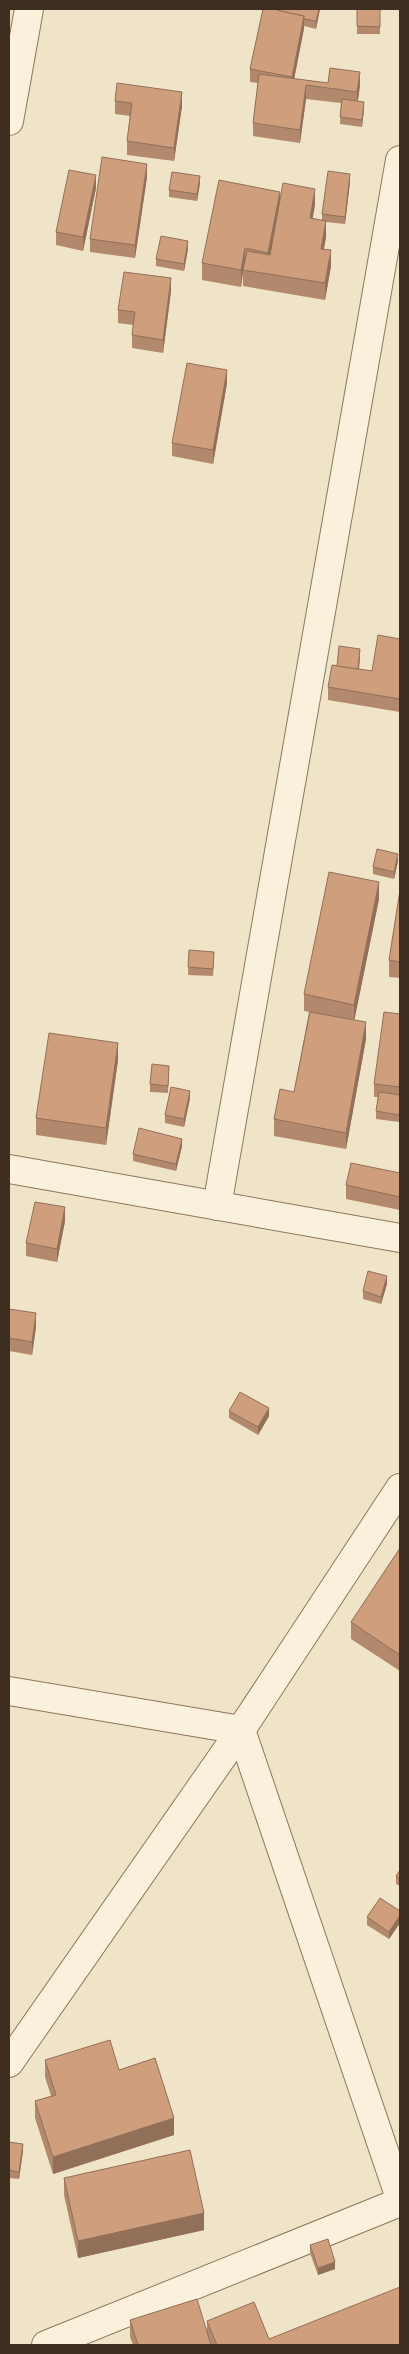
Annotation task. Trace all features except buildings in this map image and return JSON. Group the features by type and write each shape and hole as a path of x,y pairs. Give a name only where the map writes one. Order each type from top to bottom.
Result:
{"street":[{"path":"9,122 29,9"},
{"path":"217,1206 400,160"},
{"path":"9,1169 400,1238"},
{"path":"9,2063 241,1730 400,1488"},
{"path":"9,1691 241,1730"},
{"path":"241,1730 400,2198"},
{"path":"46,2345 400,2202"}]}
